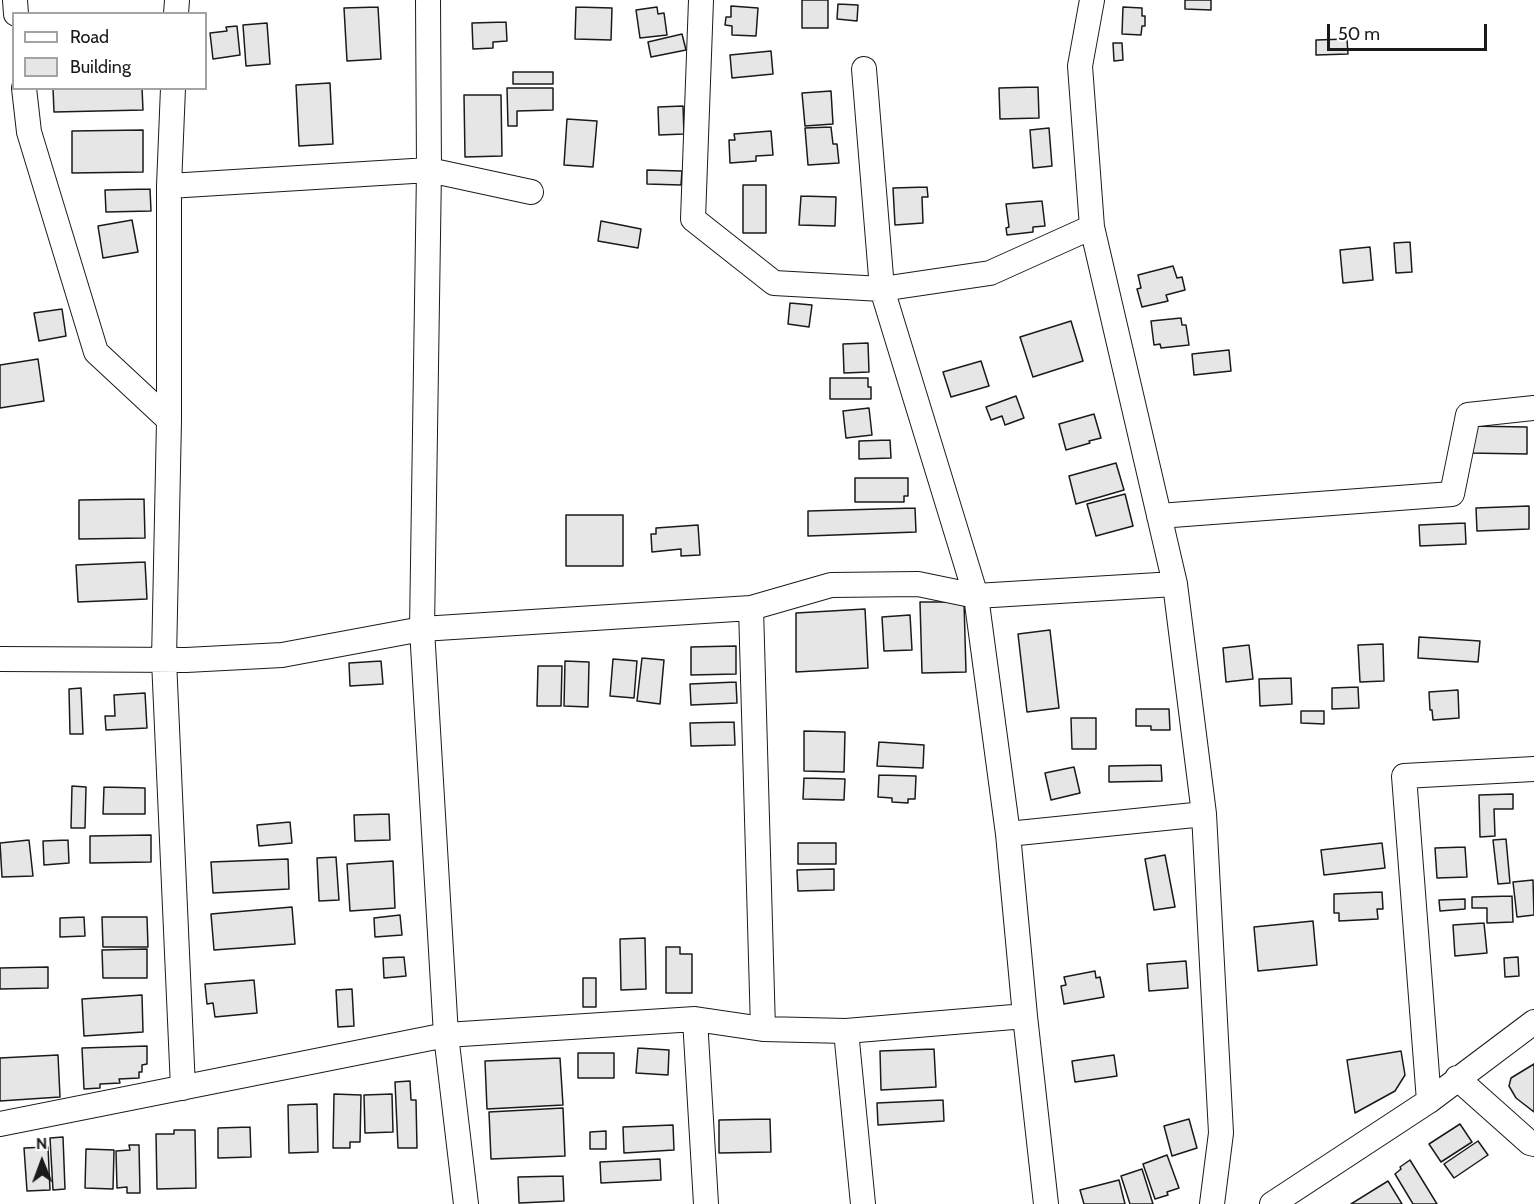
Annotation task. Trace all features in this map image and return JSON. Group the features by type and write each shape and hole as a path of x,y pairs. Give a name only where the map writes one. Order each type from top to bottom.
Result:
{"street":[{"path":"428,0 429,170 422,629 446,1035 466,1204"},
{"path":"700,0 693,219 774,283 882,289 990,273 1092,227"},
{"path":"1092,0 1080,66 1092,227 1174,584 1204,814 1221,1133 1212,1204"},
{"path":"864,69 882,289 976,596 1008,834 1046,1204"},
{"path":"24,90 28,132 96,352 168,420"},
{"path":"173,90 169,186 164,660 183,1088"},
{"path":"169,186 429,170 531,192"},
{"path":"1159,516 1452,495 1468,415 1534,408"},
{"path":"0,659 164,660 282,655 422,629 751,608 831,585 918,584 976,596 1174,584"},
{"path":"751,608 763,1029"},
{"path":"1429,1101 1404,776 1534,770"},
{"path":"1008,834 1204,814"},
{"path":"0,1124 446,1035 695,1019 763,1029 846,1031 1025,1016"},
{"path":"695,1019 706,1204"},
{"path":"1272,1204 1429,1101 1534,1022"},
{"path":"846,1031 863,1204"},
{"path":"1457,1078 1530,1143 1534,1144"}],"building":[{"path":"802,0 828,0 828,28 802,28"},
{"path":"1185,0 1211,0 1211,10 1185,9"},
{"path":"838,4 858,5 857,21 837,19"},
{"path":"731,6 758,8 756,36 732,35 732,26 725,25 726,17 731,17"},
{"path":"378,7 381,59 347,61 344,8"},
{"path":"576,7 612,8 611,40 575,39"},
{"path":"657,7 658,14 664,13 667,35 640,38 636,10"},
{"path":"1123,7 1142,8 1145,26 1142,26 1141,35 1122,34"},
{"path":"506,22 507,41 493,42 493,48 473,49 472,23"},
{"path":"267,23 270,64 246,66 243,25"},
{"path":"237,26 240,55 213,59 210,33 227,31 226,27"},
{"path":"682,34 686,50 651,57 648,42"},
{"path":"1347,39 1348,54 1316,55 1316,40"},
{"path":"1113,43 1122,43 1123,60 1114,61"},
{"path":"771,51 773,74 732,78 730,55"},
{"path":"513,72 553,72 553,84 513,84"},
{"path":"330,83 333,144 299,146 296,85"},
{"path":"1038,87 1039,118 1000,119 999,88"},
{"path":"507,88 553,88 553,110 517,111 517,126 508,126"},
{"path":"53,90 142,90 143,110 54,112"},
{"path":"831,91 833,124 805,126 802,93"},
{"path":"464,95 501,95 502,156 465,157"},
{"path":"683,106 684,134 659,135 658,107"},
{"path":"567,119 597,121 593,167 564,165"},
{"path":"831,127 833,144 837,144 839,163 808,165 805,128"},
{"path":"1049,128 1052,166 1033,168 1030,130"},
{"path":"143,130 143,172 72,173 72,131"},
{"path":"771,131 773,155 756,156 756,161 730,163 729,140 735,140 734,134"},
{"path":"647,170 682,171 681,185 647,184"},
{"path":"743,185 766,185 766,233 743,233"},
{"path":"927,187 928,197 922,197 923,223 895,225 893,188"},
{"path":"150,189 151,211 106,212 105,190"},
{"path":"801,196 836,197 835,226 799,225"},
{"path":"1042,201 1045,226 1033,227 1033,232 1007,235 1006,228 1009,227 1006,204"},
{"path":"132,220 138,252 103,258 98,226"},
{"path":"601,221 641,229 638,248 598,241"},
{"path":"1410,242 1412,272 1396,273 1394,243"},
{"path":"1370,247 1373,280 1343,283 1340,250"},
{"path":"1173,266 1177,278 1182,277 1185,290 1166,295 1168,301 1142,307 1137,289 1141,288 1138,275"},
{"path":"790,303 812,305 809,327 788,324"},
{"path":"62,309 66,336 39,341 34,313"},
{"path":"1181,318 1182,325 1186,325 1189,345 1161,348 1160,344 1154,345 1151,321"},
{"path":"1071,321 1083,361 1033,377 1020,337"},
{"path":"868,343 869,372 844,373 843,344"},
{"path":"1229,350 1231,371 1194,375 1192,354"},
{"path":"38,359 44,401 0,408 0,365"},
{"path":"981,361 989,386 951,397 943,372"},
{"path":"830,378 868,378 871,399 830,399"},
{"path":"1016,396 1024,418 1005,425 1002,416 991,420 986,407"},
{"path":"869,408 872,435 846,438 843,411"},
{"path":"1094,414 1101,438 1066,450 1059,424"},
{"path":"1469,426 1527,427 1527,454 1469,453"},
{"path":"890,440 891,458 859,459 859,441"},
{"path":"1116,463 1124,490 1076,504 1069,476"},
{"path":"855,478 908,478 908,496 904,496 904,502 855,502"},
{"path":"1125,494 1133,526 1096,536 1087,504"},
{"path":"144,499 145,538 79,539 79,500"},
{"path":"1529,506 1529,529 1477,531 1476,508"},
{"path":"915,508 916,532 808,536 808,511"},
{"path":"566,515 623,515 623,566 566,566"},
{"path":"1465,523 1466,544 1420,546 1419,525"},
{"path":"698,525 700,555 681,556 681,549 652,552 651,534 656,534 656,528"},
{"path":"145,562 147,599 78,602 76,565"},
{"path":"920,602 964,602 966,672 922,673"},
{"path":"865,609 868,668 796,672 796,613"},
{"path":"910,615 912,650 884,651 882,617"},
{"path":"1050,630 1059,708 1027,712 1018,634"},
{"path":"1419,637 1480,641 1478,662 1418,658"},
{"path":"1383,644 1384,681 1360,682 1358,645"},
{"path":"1249,645 1253,679 1226,682 1223,648"},
{"path":"736,646 736,674 691,675 691,647"},
{"path":"642,658 664,660 660,704 637,701"},
{"path":"613,659 637,661 634,698 610,696"},
{"path":"381,661 383,684 350,686 349,663"},
{"path":"565,661 589,662 588,707 564,706"},
{"path":"538,666 562,666 561,706 537,706"},
{"path":"1291,678 1292,704 1260,706 1259,679"},
{"path":"736,682 737,703 691,705 690,684"},
{"path":"1358,687 1359,708 1332,709 1332,688"},
{"path":"81,688 83,734 70,734 69,689"},
{"path":"1458,690 1459,718 1433,720 1429,692"},
{"path":"145,693 147,728 106,730 105,716 115,716 114,695"},
{"path":"1136,709 1169,709 1170,730 1151,730 1151,726 1136,726"},
{"path":"1301,711 1324,711 1324,724 1301,723"},
{"path":"1071,718 1096,718 1096,749 1072,749"},
{"path":"734,722 735,745 691,746 690,723"},
{"path":"804,731 845,732 844,772 804,771"},
{"path":"879,742 924,745 923,768 877,766"},
{"path":"1161,765 1162,781 1109,782 1109,766"},
{"path":"1074,767 1080,793 1051,800 1045,773"},
{"path":"879,775 916,776 915,799 908,799 908,803 892,802 892,798 878,797"},
{"path":"804,778 845,779 844,800 803,799"},
{"path":"72,786 86,787 85,828 71,828"},
{"path":"104,787 145,788 145,814 103,814"},
{"path":"1513,794 1513,809 1494,809 1495,836 1480,837 1479,795"},
{"path":"389,814 390,840 355,841 354,815"},
{"path":"290,822 292,843 259,846 257,825"},
{"path":"151,835 151,862 90,863 90,836"},
{"path":"1506,839 1510,883 1498,884 1493,840"},
{"path":"29,840 33,876 2,877 0,843"},
{"path":"68,840 69,863 44,865 43,841"},
{"path":"798,843 836,843 836,864 798,864"},
{"path":"1382,843 1385,868 1324,875 1321,850"},
{"path":"1465,847 1467,877 1437,878 1435,848"},
{"path":"1165,855 1175,907 1154,910 1145,859"},
{"path":"336,857 339,900 319,901 317,858"},
{"path":"288,859 289,889 213,893 211,862"},
{"path":"393,861 395,908 350,911 347,864"},
{"path":"834,869 834,890 798,891 797,870"},
{"path":"1533,880 1534,915 1517,917 1513,882"},
{"path":"1382,892 1383,909 1377,909 1378,919 1339,921 1339,913 1334,913 1334,894"},
{"path":"1512,896 1513,922 1487,923 1487,908 1472,908 1472,897"},
{"path":"1465,899 1465,909 1440,911 1439,900"},
{"path":"292,907 295,944 214,950 211,914"},
{"path":"400,915 402,935 375,937 374,918"},
{"path":"84,917 85,936 60,937 60,918"},
{"path":"102,917 147,917 148,947 103,947"},
{"path":"1313,921 1317,965 1258,971 1254,927"},
{"path":"1484,923 1487,953 1455,956 1453,925"},
{"path":"645,938 646,989 621,990 620,939"},
{"path":"666,947 680,947 680,954 692,954 692,993 666,993"},
{"path":"147,949 147,978 103,978 102,950"},
{"path":"404,957 406,976 384,978 383,958"},
{"path":"1518,957 1519,976 1505,977 1504,958"},
{"path":"1186,961 1188,988 1149,991 1147,964"},
{"path":"48,967 48,988 0,989 0,968"},
{"path":"1095,971 1096,978 1100,977 1104,997 1064,1004 1061,986 1066,985 1064,977"},
{"path":"583,978 596,978 596,1007 583,1007"},
{"path":"254,980 257,1013 215,1017 213,1003 207,1004 205,984"},
{"path":"352,989 354,1026 338,1027 336,990"},
{"path":"142,995 143,1032 84,1036 82,999"},
{"path":"147,1046 147,1064 142,1065 139,1078 119,1079 120,1083 100,1084 100,1088 84,1089 82,1048"},
{"path":"638,1048 669,1050 668,1075 636,1073"},
{"path":"934,1049 936,1087 881,1090 880,1051"},
{"path":"1401,1051 1405,1075 1395,1091 1355,1113 1347,1060"},
{"path":"578,1053 614,1053 614,1078 578,1078"},
{"path":"58,1055 60,1097 0,1101 0,1058"},
{"path":"1114,1055 1117,1076 1075,1082 1072,1061"},
{"path":"560,1058 563,1105 487,1109 485,1061"},
{"path":"1534,1064 1534,1112 1516,1098 1509,1086 1511,1078"},
{"path":"410,1081 411,1100 416,1100 417,1148 398,1148 395,1082"},
{"path":"334,1094 361,1095 360,1142 350,1142 350,1148 333,1148"},
{"path":"392,1094 393,1132 365,1133 364,1095"},
{"path":"943,1100 944,1121 878,1125 877,1103"},
{"path":"317,1104 318,1152 289,1153 288,1105"},
{"path":"563,1108 565,1156 491,1159 489,1112"},
{"path":"770,1119 771,1152 719,1153 719,1120"},
{"path":"1189,1119 1197,1148 1172,1156 1164,1126"},
{"path":"1460,1124 1472,1142 1441,1162 1429,1144"},
{"path":"673,1125 674,1150 624,1153 623,1127"},
{"path":"250,1127 251,1157 218,1158 218,1128"},
{"path":"174,1130 195,1130 196,1188 157,1189 156,1134 174,1134"},
{"path":"606,1131 606,1149 590,1149 590,1132"},
{"path":"63,1137 65,1189 53,1190 50,1138"},
{"path":"1478,1141 1488,1155 1454,1178 1444,1164"},
{"path":"129,1145 139,1145 140,1193 127,1193 127,1187 117,1188 116,1151 130,1150"},
{"path":"48,1147 50,1190 27,1191 24,1148"},
{"path":"86,1149 114,1150 113,1189 85,1188"},
{"path":"1167,1155 1179,1188 1155,1199 1143,1164"},
{"path":"660,1159 661,1180 601,1183 600,1162"},
{"path":"1410,1160 1437,1204 1413,1204 1395,1174"},
{"path":"1142,1169 1153,1204 1130,1204 1121,1176"},
{"path":"563,1176 564,1201 519,1203 518,1177"},
{"path":"1119,1180 1125,1204 1084,1204 1080,1190"},
{"path":"1388,1181 1402,1204 1351,1204"}]}
